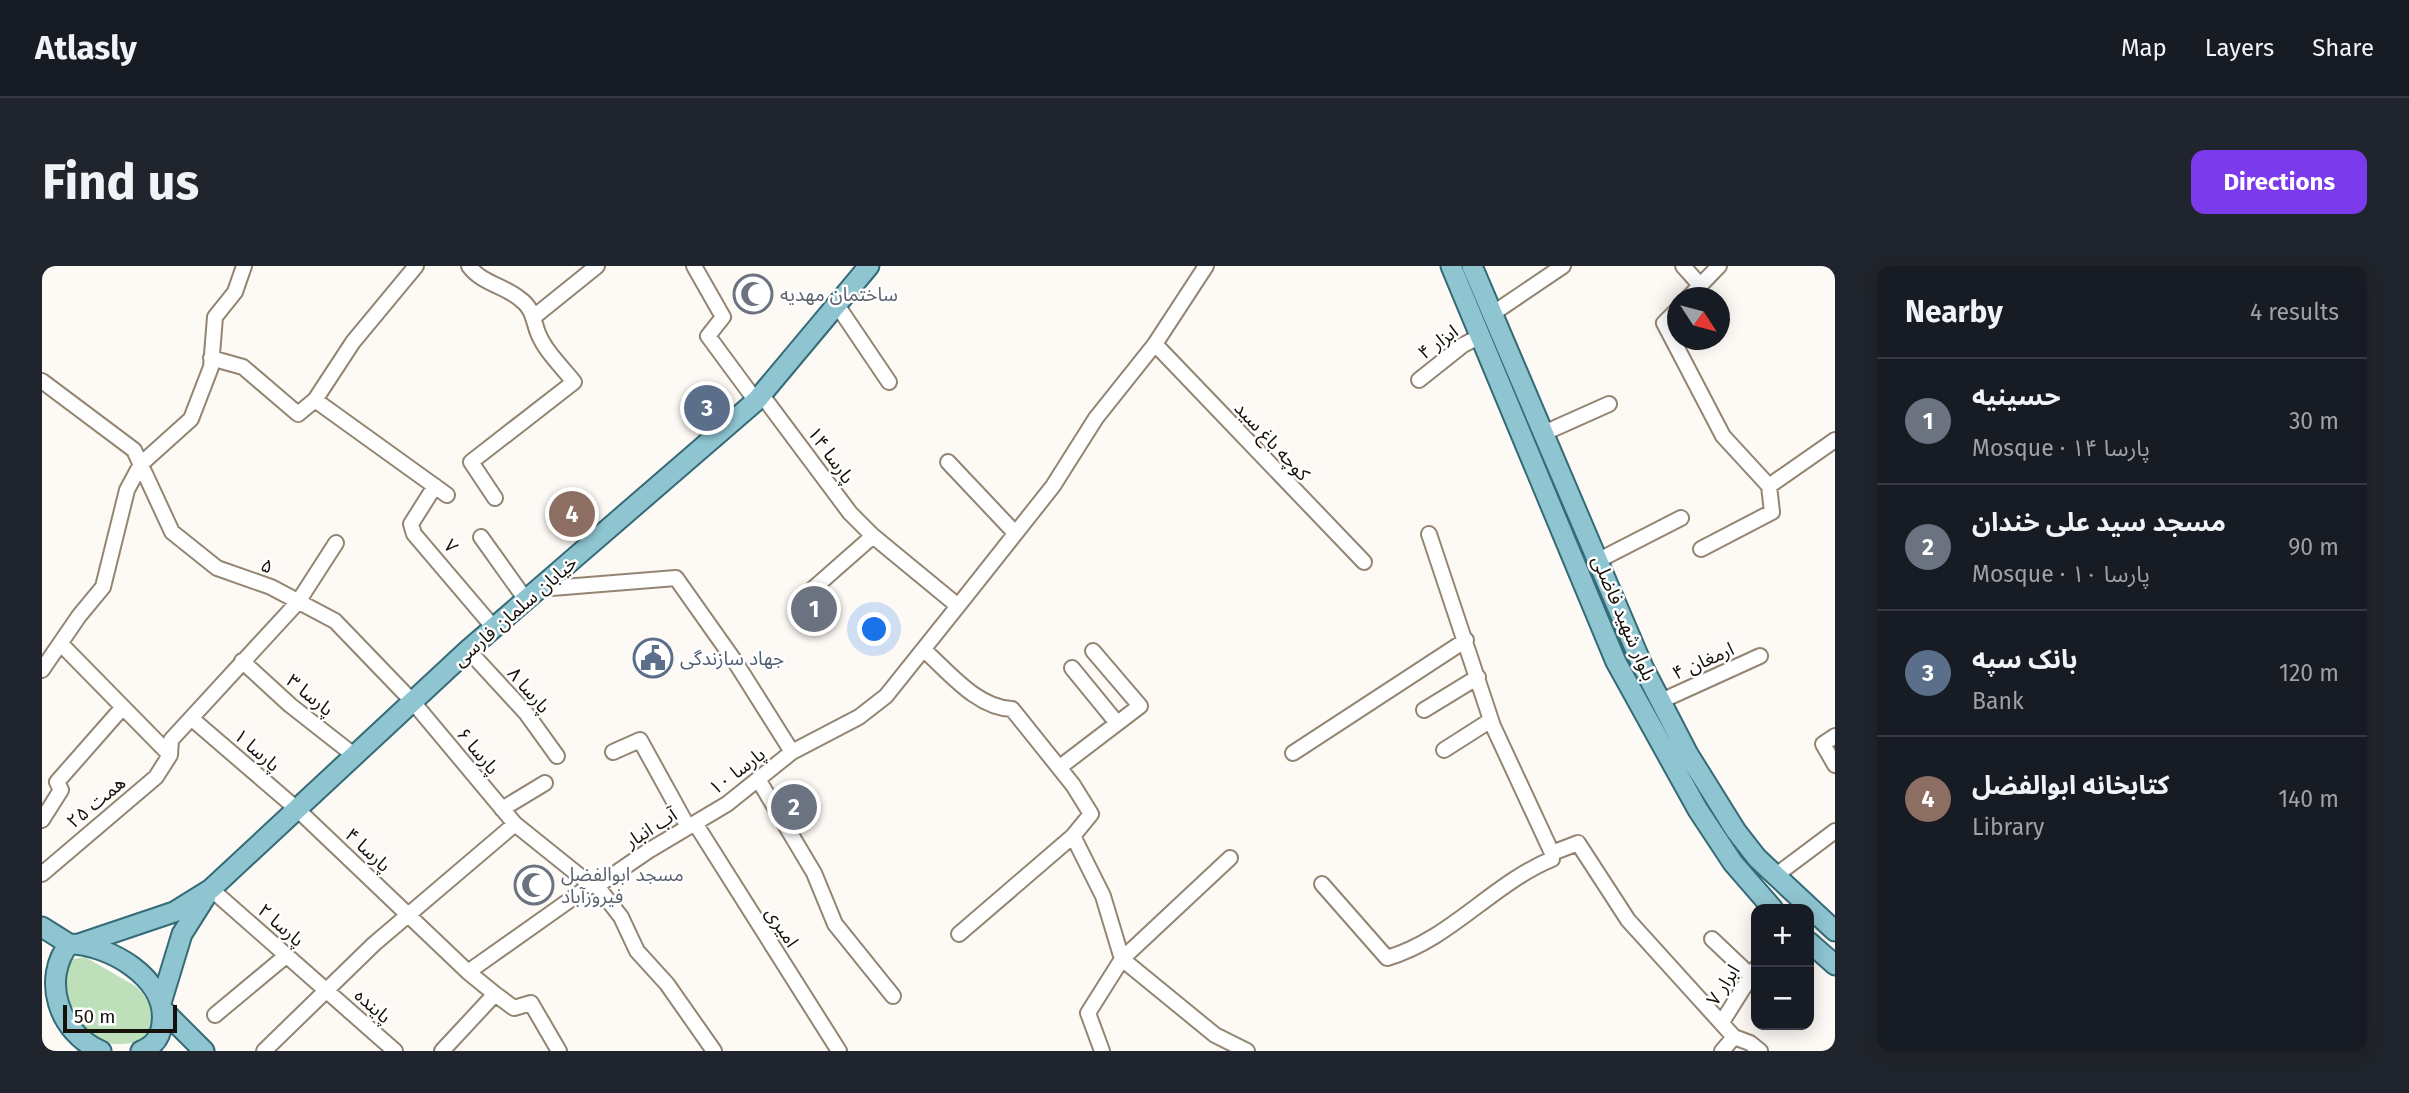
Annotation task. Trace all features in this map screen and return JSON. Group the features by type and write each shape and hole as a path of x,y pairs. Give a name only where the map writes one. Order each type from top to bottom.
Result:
{"main road":[{"name":"بلوار شهید فاضلی","path":"1451,266 1616,662 1652,732 1733,863 1769,904"},
{"name":"بلوار شهید فاضلی","path":"1472,266 1661,701 1709,791 1751,850 1835,931"},
{"name":"خیابان سلمان فارسی","path":"74,944 174,912 211,890 468,650 758,397 866,267"},
{"path":"1733,863 1751,850"},
{"name":"خیابان سلمان فارسی","path":"141,1051 149,1048 161,1033 161,1006 182,934 211,890"},
{"path":"42,927 74,944 101,950 134,968 152,986 161,1006 204,1051"},
{"path":"74,944 57,951 44,970 44,1002 70,1032 100,1051"},
{"path":"1814,946 1835,965"}],"street":[{"path":"45,661 61,644 79,616 103,587 127,490 141,464 191,419 211,358 215,317 235,292 244,266"},
{"path":"211,358 243,366 298,414 316,400 352,342 416,266"},
{"path":"469,266 491,283 520,299 535,316 538,332 574,382 471,462 495,498"},
{"path":"535,316 597,266"},
{"name":"پارسا ۱۴","path":"694,266 723,317 708,337 822,479 873,536 958,606"},
{"path":"792,752 868,710 886,696 1053,486 1096,418 1154,344 1206,266"},
{"path":"1492,314 1563,266"},
{"path":"1683,266 1700,285 1719,266"},
{"path":"836,305 889,382"},
{"name":"ابزار ۴","path":"1419,380 1464,345 1481,336"},
{"name":"کوچه باغ سید","path":"1154,344 1364,562"},
{"path":"1678,350 1723,436 1769,486 1772,512 1701,550"},
{"name":"۵","path":"42,381 134,450 172,532 197,555 217,568 271,587 335,621 413,702"},
{"path":"316,400 447,495"},
{"path":"1544,433 1609,404"},
{"path":"1769,486 1835,440"},
{"path":"948,462 1015,533"},
{"name":"۷","path":"435,486 411,524 414,534 494,628"},
{"path":"1599,560 1681,518"},
{"path":"1322,884 1387,958 1407,952 1448,929 1506,883 1552,859 1552,853 1491,720 1429,534"},
{"path":"797,602 873,536"},
{"path":"481,537 533,595"},
{"name":"همت ۲۵","path":"42,874 156,777 170,755 171,740 298,602 336,543"},
{"name":"پارسا ۱۰","path":"533,595 676,578 734,660 792,752 727,804 692,825"},
{"path":"1293,753 1466,640"},
{"path":"61,644 170,755"},
{"name":"پارسا ۸","path":"468,650 526,713 556,756"},
{"path":"924,650 973,693 996,709 1012,709 1060,768 1091,814 1073,836 960,934"},
{"path":"1060,768 1140,706 1093,651"},
{"name":"ارمغان ۴","path":"1661,701 1760,656"},
{"name":"پارسا ۳","path":"242,661 290,705 355,756"},
{"path":"1072,668 1117,723"},
{"path":"1424,710 1478,677"},
{"name":"پارسا ۶","path":"413,702 515,824 594,885 621,917 637,951 667,984 714,1051"},
{"path":"42,820 61,790 57,782 123,706"},
{"name":"پارسا ۱","path":"191,718 298,810"},
{"path":"1444,750 1491,720"},
{"path":"1835,736 1824,744 1835,765"},
{"name":"امیری","path":"613,752 640,740 839,1051"},
{"path":"758,779 814,873 835,924 893,996"},
{"path":"502,809 545,783"},
{"name":"پارسا ۴","path":"298,810 468,972 514,1008 531,1003 559,1051"},
{"path":"264,1051 326,989 410,916 464,864 515,824"},
{"name":"آب انبار","path":"468,972 594,885 692,825"},
{"path":"1775,876 1835,831"},
{"path":"1073,836 1103,895 1122,959 1215,1035 1247,1051"},
{"path":"1552,853 1578,843 1628,920 1734,1037 1751,1043 1760,1051"},
{"path":"1102,1051 1088,1013 1122,959 1230,858"},
{"name":"پارسا ۲","path":"211,890 326,989"},
{"path":"1712,939 1751,970"},
{"path":"215,1015 287,955"},
{"name":"ابرار ۷","path":"1722,1022 1751,977"},
{"name":"پاینده","path":"326,989 395,1051"},
{"path":"442,1051 495,994"},
{"path":"1722,1051 1734,1037"}],"green space":[{"path":"85,957 137,987 155,1008 148,1040 122,1044 104,1042 67,1020 55,976 68,960"}],"place":[{"name":"ساختمان مهدیه","path":"753,294"},
{"name":"بانک سپه","path":"707,408"},
{"name":"کتابخانه ابوالفضل","path":"572,514"},
{"name":"حسینیه","path":"814,609"},
{"name":"جهاد سازندگی","path":"653,658"},
{"name":"مسجد سید علی خندان","path":"794,807"},
{"name":"مسجد ابوالفضل فیروزآباد","path":"534,885"}]}
